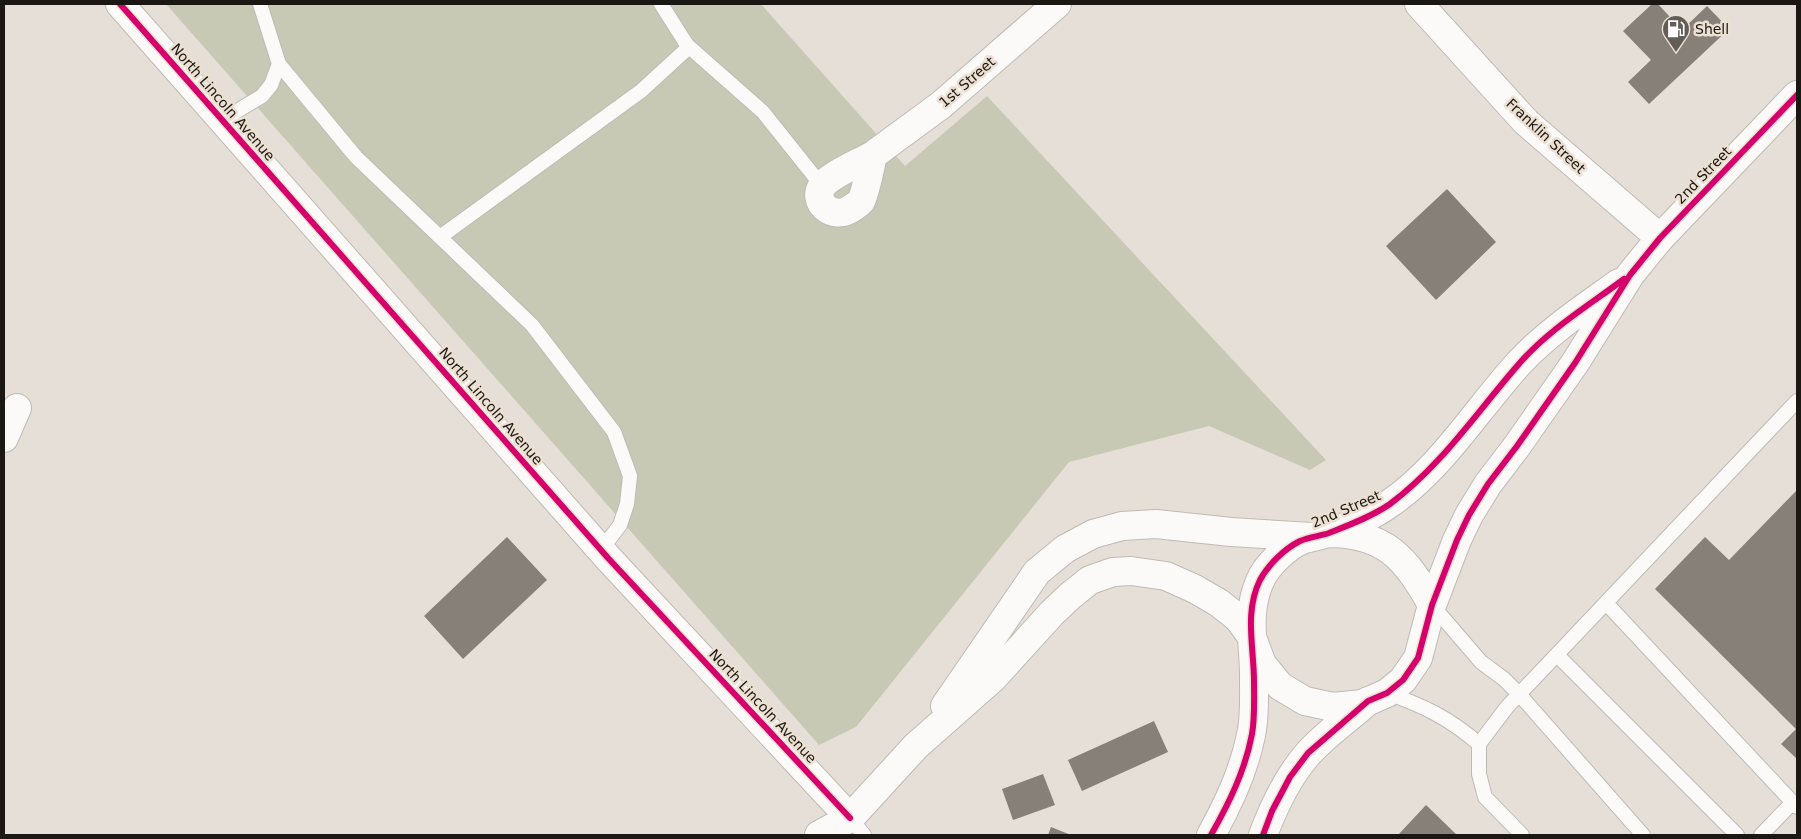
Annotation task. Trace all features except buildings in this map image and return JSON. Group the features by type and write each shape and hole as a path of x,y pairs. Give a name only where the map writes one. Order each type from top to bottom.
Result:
{"main road":[{"name":"North Lincoln Avenue","path":"120,4 601,550 857,827"},
{"name":"1st Street","path":"822,186 832,178 873,155 941,105 1057,4"},
{"name":"Franklin Street","path":"1419,4 1526,122 1660,238"},
{"name":"2nd Street","path":"1263,835 1272,811 1290,777 1308,754 1377,697 1403,680 1418,658 1432,606 1457,540 1469,515 1488,484 1575,363 1630,275 1660,238 1797,95"},
{"path":"822,186 820,194 822,204 829,211 839,214 848,211 861,201 873,155"},
{"name":"2nd Street","path":"1210,835 1227,808 1242,773 1252,733 1254,680 1251,608 1260,580 1277,557 1301,541 1321,535 1388,505 1411,487 1442,455 1520,363 1556,328 1630,275"},
{"path":"4,438 17,408"},
{"path":"819,835 857,827 963,681 1037,572 1065,549 1093,534 1122,526 1156,524 1231,532 1321,535"},
{"name":"2nd Street","path":"1321,535 1356,535 1374,540 1390,550 1401,558 1420,582 1432,606"},
{"path":"916,746 993,678 1070,596 1090,580 1112,572 1131,571 1166,576 1195,589 1219,603 1238,618 1252,637"},
{"name":"2nd Street","path":"1252,637 1262,664 1280,686 1305,701 1333,708 1362,704 1377,697"}],"lane":[{"path":"260,4 279,64 356,157 532,325 614,432 630,476 627,504 620,525 601,550"},
{"path":"661,4 690,47 763,112 822,186"},
{"path":"440,237 641,91 690,47"},
{"path":"222,120 262,96 270,85 279,64"},
{"path":"1522,835 1485,797 1479,774 1479,744 1519,694 1797,400"},
{"path":"1606,603 1795,804 1761,835"},
{"path":"1432,606 1481,662 1519,694 1643,835"},
{"path":"1557,655 1737,835"},
{"path":"1377,697 1417,704 1440,714 1461,728 1479,744"}],"green space":[{"path":"166,4 761,4 905,166 987,96 1326,460 1310,470 1209,426 1069,462 856,727 819,745"}],"cycle path":[{"path":"120,4 608,558 850,818"},
{"path":"1263,835 1272,811 1290,777 1308,753 1368,701 1387,693 1403,680 1418,658 1432,605 1457,540 1469,515 1488,484 1575,363 1630,275 1660,238 1797,95"},
{"path":"1211,835 1236,786 1252,734 1254,715 1252,605 1255,592 1267,569 1282,553 1294,544 1329,533 1369,516 1390,504 1426,473 1442,456 1530,352 1569,319 1624,279"}],"place":[{"name":"Shell","path":"1676,53"}]}
